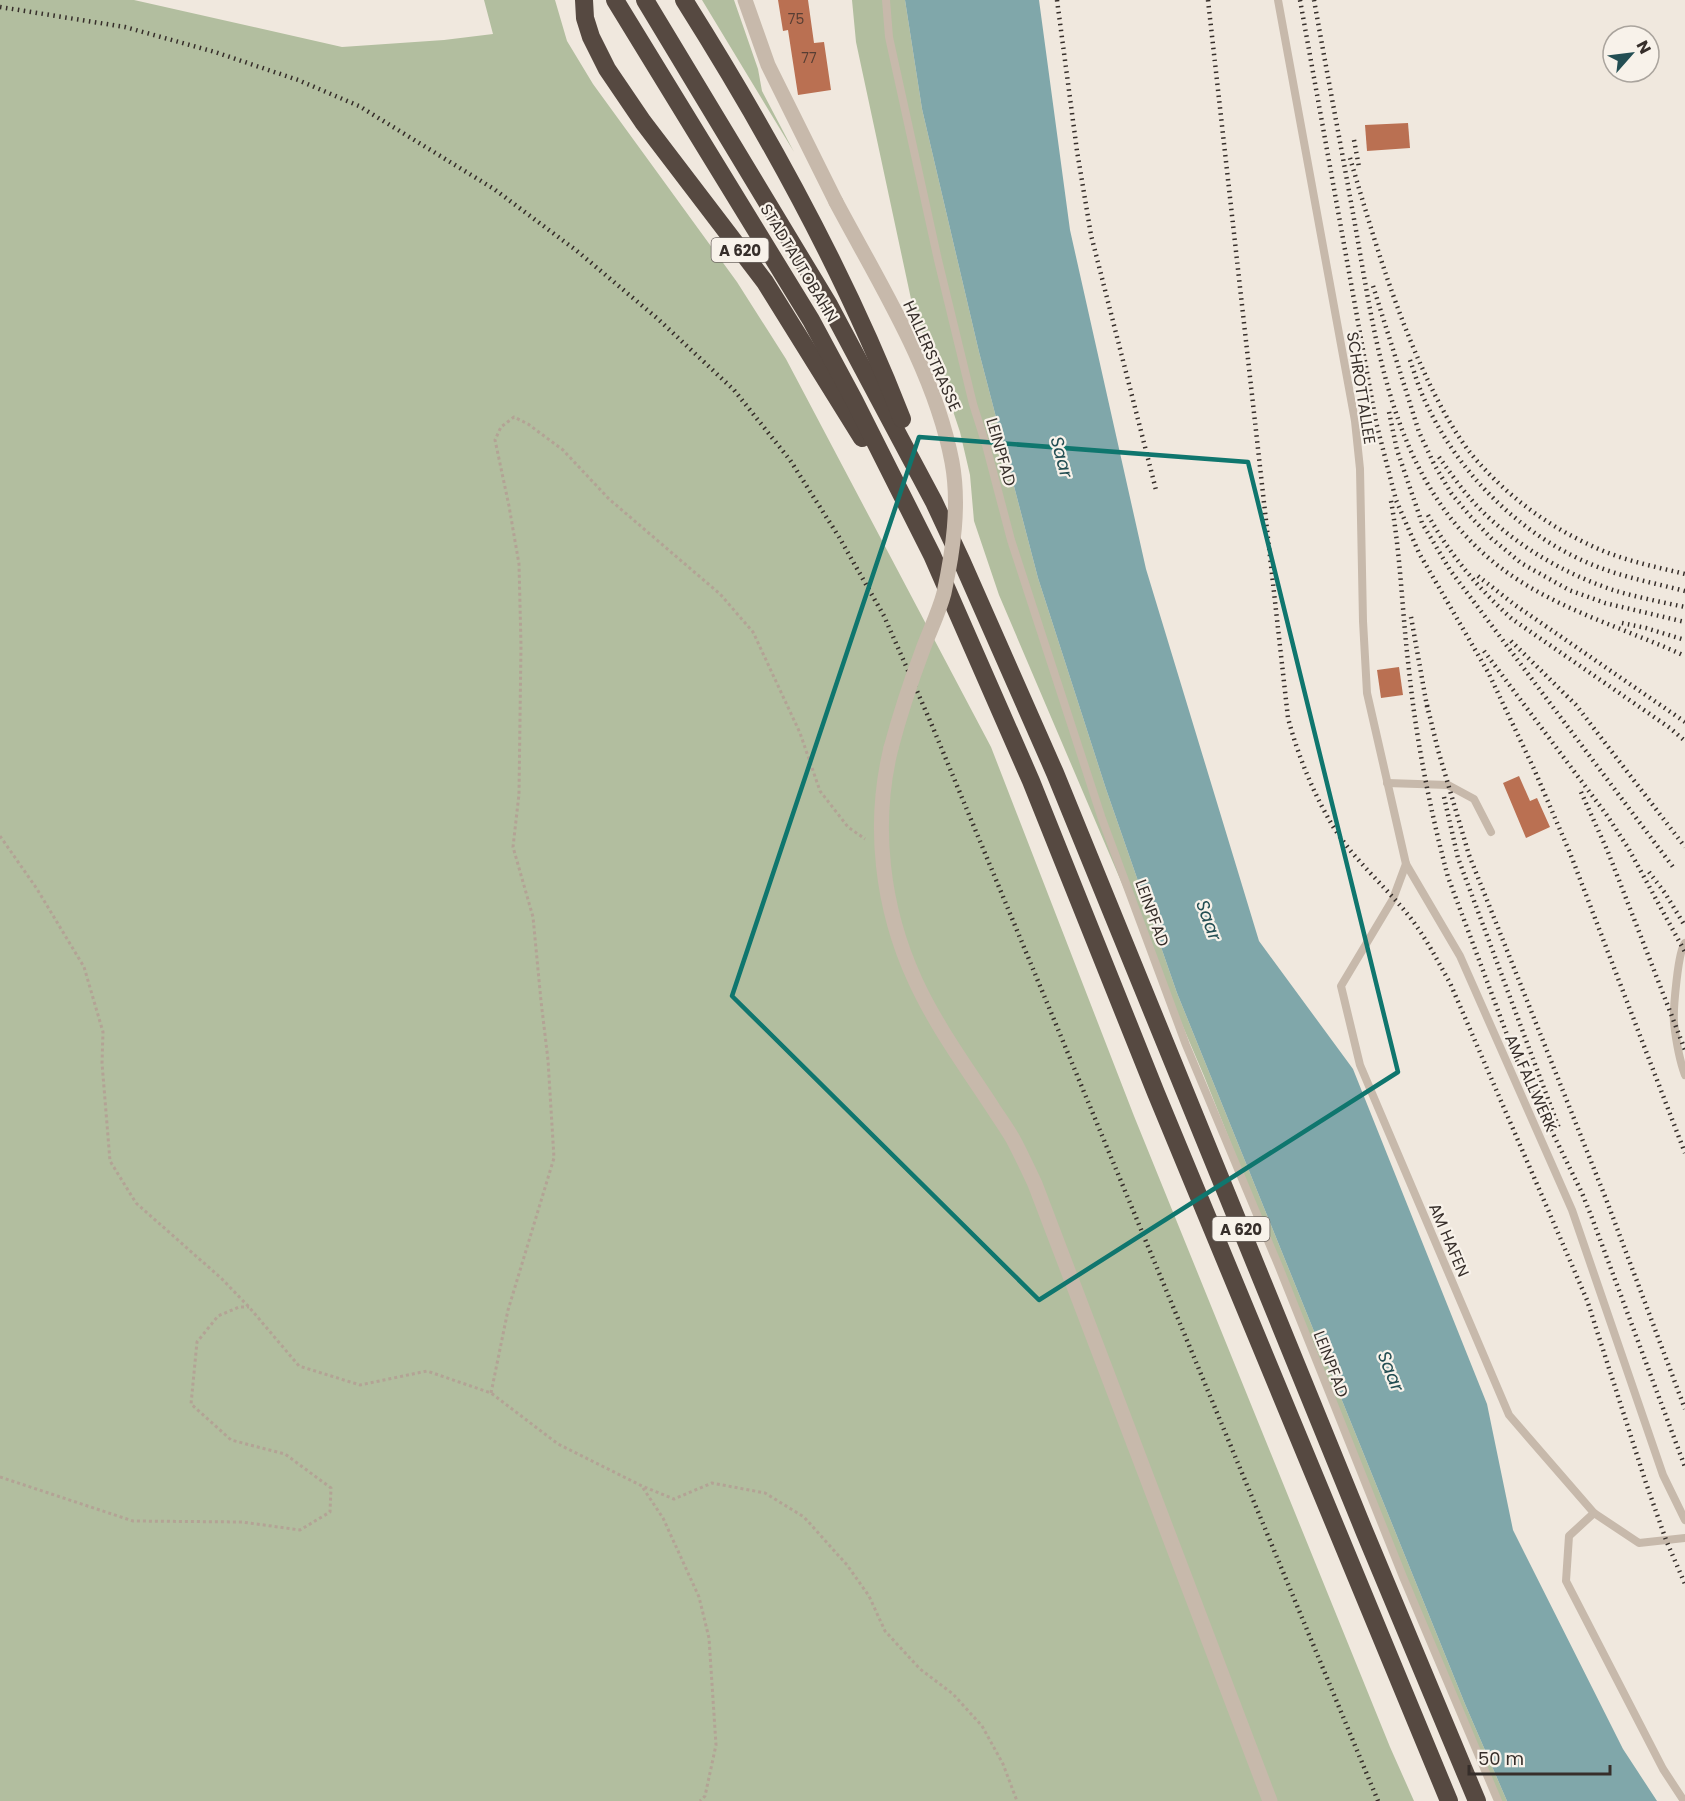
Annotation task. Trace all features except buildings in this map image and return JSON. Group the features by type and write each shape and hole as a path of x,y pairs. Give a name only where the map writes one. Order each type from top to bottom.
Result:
{"highway":[{"name":"A 620","path":"584,0 585,18 591,37 608,69 643,122 765,282 862,438 904,499"},
{"name":"STADTAUTOBAHN","path":"615,0 811,320 932,555 1032,781 1165,1115 1449,1801"},
{"name":"A 620","path":"645,0 829,305 934,502 1055,772 1365,1533 1477,1801"},
{"path":"684,0 725,65 818,231 889,384 934,502"}],"street":[{"name":"HALLERSTRASSE","path":"745,0 768,65 836,202 910,341 940,411 952,464 955,505 951,554 943,596 900,716 883,789 881,851 889,903 899,940 915,981 938,1023 1012,1138 1035,1184 1270,1801"}],"lane":[{"name":"LEINPFAD","path":"886,0 889,37 936,250 974,404 1014,551 1102,819 1186,1045 1279,1267 1403,1577 1498,1801"},
{"name":"SCHROTTALLEE","path":"1278,0 1355,421 1360,469 1367,693 1387,783"},
{"path":"1387,783 1448,785 1474,799 1491,832"},
{"name":"AM FALLWERK","path":"1387,783 1406,864 1460,956 1572,1210 1663,1475 1685,1520"},
{"name":"AM HAFEN","path":"1406,864 1393,899 1341,986 1360,1065 1509,1414 1594,1513 1640,1543 1685,1538"},
{"path":"1685,943 1682,946 1678,967 1674,1021 1685,1075"},
{"path":"1594,1513 1569,1536 1566,1581 1663,1769 1684,1801"}],"path":[{"path":"491,1393 508,1310 554,1158 548,1060 533,917 513,847 519,794 521,645 519,564 495,440 501,427 514,417 528,424 563,450 609,499 720,594 753,632 800,733 820,791 848,827 881,851"},
{"path":"0,836 37,889 84,967 103,1032 102,1063 110,1161 136,1203 222,1279 299,1366 360,1385 427,1371 491,1393 558,1444 642,1486 674,1499 712,1483 765,1493 804,1517 858,1580 869,1596 885,1631 920,1669 953,1694 982,1726 1003,1764 1017,1801"},
{"path":"0,1477 133,1521 242,1522 300,1530 330,1512 331,1488 285,1454 231,1440 191,1404 197,1342 218,1316 239,1307 249,1307"},
{"path":"642,1486 663,1518 699,1598 709,1638 716,1745 705,1796 700,1801"}],"highlighted area":[{"path":"919,437 1248,462 1398,1072 1039,1300 732,996"}],"green space":[{"path":"0,0 134,0 342,47 493,34 484,0 555,0 567,41 593,84 737,282 786,359 991,747 1134,1116 1414,1801 0,1801"},
{"path":"702,0 734,0 758,69 762,91 794,152"},
{"path":"852,0 905,0 922,109 979,352 1038,578 1106,789 1177,993 1465,1704 1507,1801 1498,1801 1457,1709 1204,1076 999,595 974,521 970,475 960,432 944,384 914,313 856,42"}],"water":[{"name":"Saar","path":"905,0 1039,0 1070,230 1146,569 1259,941 1353,1069 1487,1404 1513,1530 1623,1749 1657,1801 1507,1801 1465,1704 1177,993 1106,789 1038,578 979,352 922,109"}],"railway":[{"path":"1057,0 1077,151 1091,235 1156,490"},
{"path":"1208,0 1288,718 1292,732 1313,789 1334,828 1351,851 1415,924 1450,983 1587,1300 1646,1483 1666,1540 1685,1584"},
{"path":"1300,0 1376,422 1396,500 1419,553 1488,672 1534,769 1570,853 1685,1153"},
{"path":"1314,0 1380,358 1409,447 1430,488 1457,526 1491,560 1513,576 1560,603 1685,656"},
{"path":"0,7 125,27 215,52 298,80 359,106 494,189 577,251 658,319 734,390 790,460 839,537 884,616 931,723 1378,1801"},
{"path":"1354,140 1359,167"},
{"path":"1350,158 1407,333 1441,406 1472,455 1511,495 1573,537 1613,555 1685,574"},
{"path":"1373,286 1419,432 1451,493 1470,516 1491,538 1521,563 1569,590 1605,603 1685,622"},
{"path":"1410,360 1426,403 1456,454 1474,478 1517,519 1541,537 1593,565 1685,591"},
{"path":"1389,412 1397,450 1422,523 1450,570 1673,867"},
{"path":"1439,457 1455,480 1486,515 1514,539 1545,559 1613,590 1685,607"},
{"path":"1391,501 1416,722 1435,826 1448,877 1515,1056 1582,1193 1685,1467"},
{"path":"1428,515 1466,571 1512,619 1670,728 1685,741"},
{"path":"1478,576 1515,605 1685,722"},
{"path":"1411,617 1428,712"},
{"path":"1622,623 1685,640"},
{"path":"1511,641 1576,705 1685,847"},
{"path":"1484,651 1606,814 1627,846 1685,952"},
{"path":"1427,705 1469,855 1606,1199 1685,1409"},
{"path":"1581,792 1608,852 1685,1050"},
{"path":"1444,797 1458,858 1560,1131"},
{"path":"1649,872 1685,926"}]}
